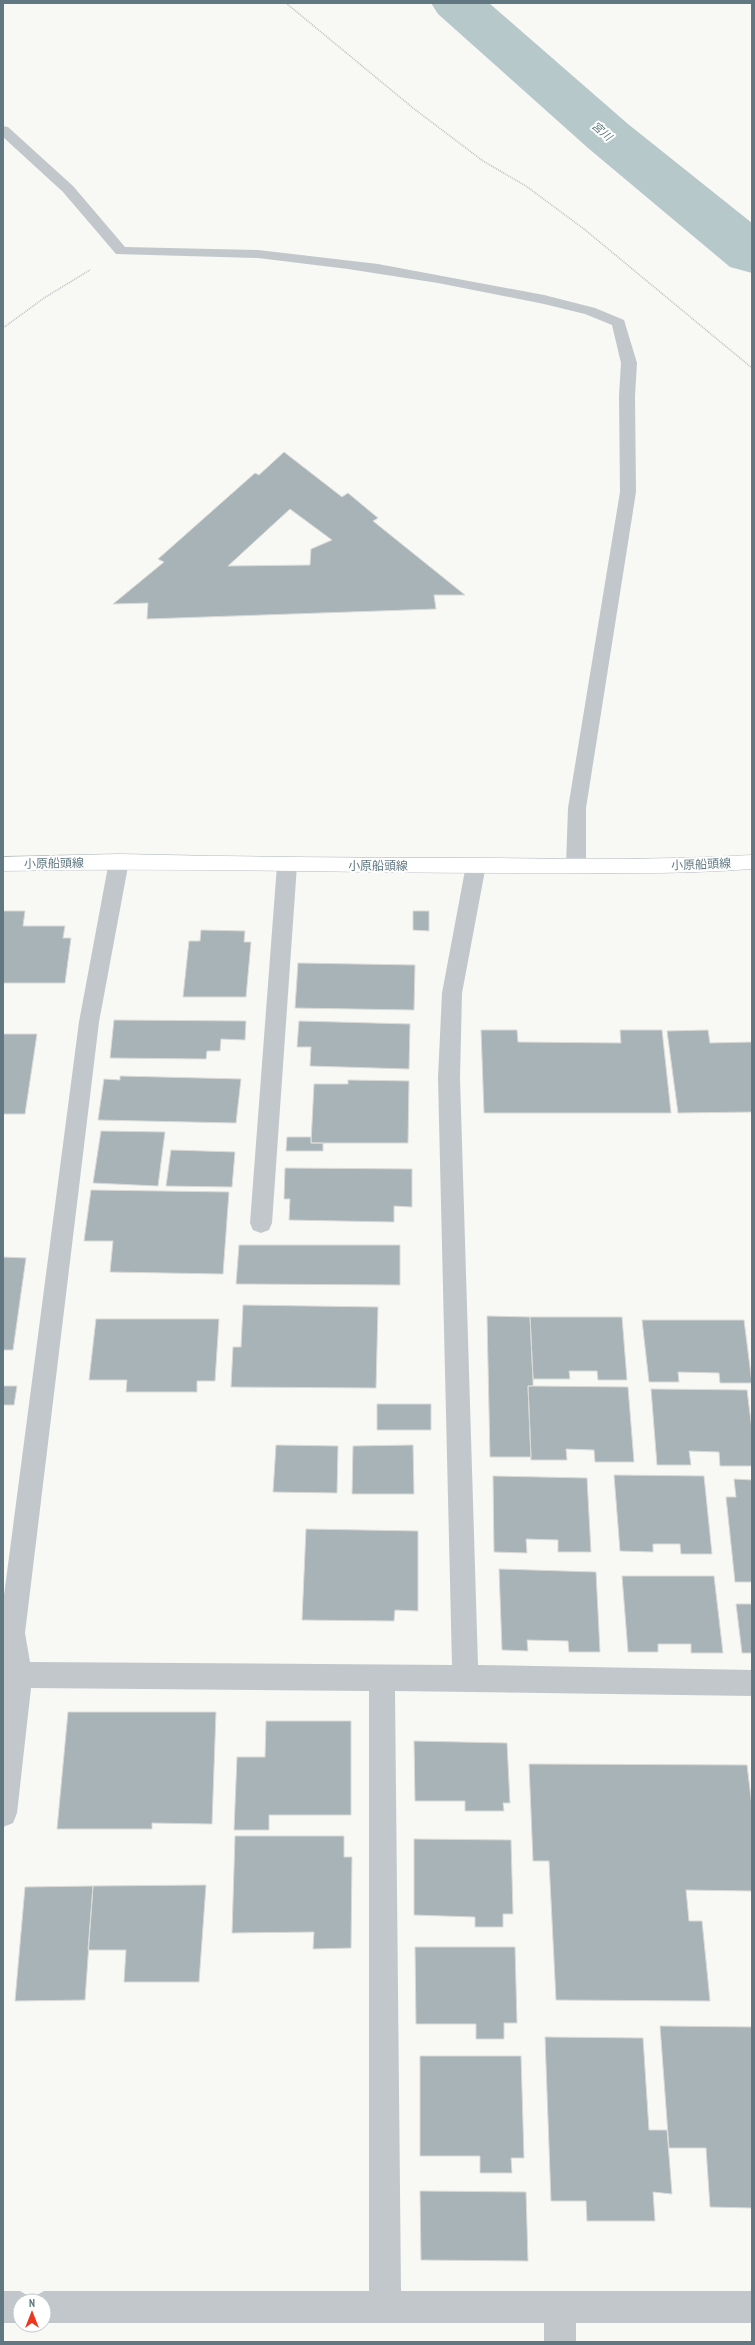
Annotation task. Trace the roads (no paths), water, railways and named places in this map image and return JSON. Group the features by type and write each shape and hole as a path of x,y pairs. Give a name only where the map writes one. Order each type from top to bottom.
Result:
{"main road":[{"name":"小原船頭線","path":"3,864 119,861 287,865 576,866 752,863"}],"street":[{"path":"3,130 68,189 121,251 192,251 258,254 417,276 465,283 560,303 596,312 619,323 629,363 627,396 628,492 577,808 576,866"},
{"path":"3,1812 12,1634 89,1022 119,861"},
{"path":"261,1223 287,865"},
{"path":"465,1678 449,1078 452,993 476,865"},
{"path":"11,1675 465,1678 752,1683"},
{"path":"382,1678 385,2307"},
{"path":"52,2307 752,2307"},
{"path":"560,2307 560,2342"}],"waterway":[{"name":"宮川","path":"457,3 608,136 752,254"}]}
